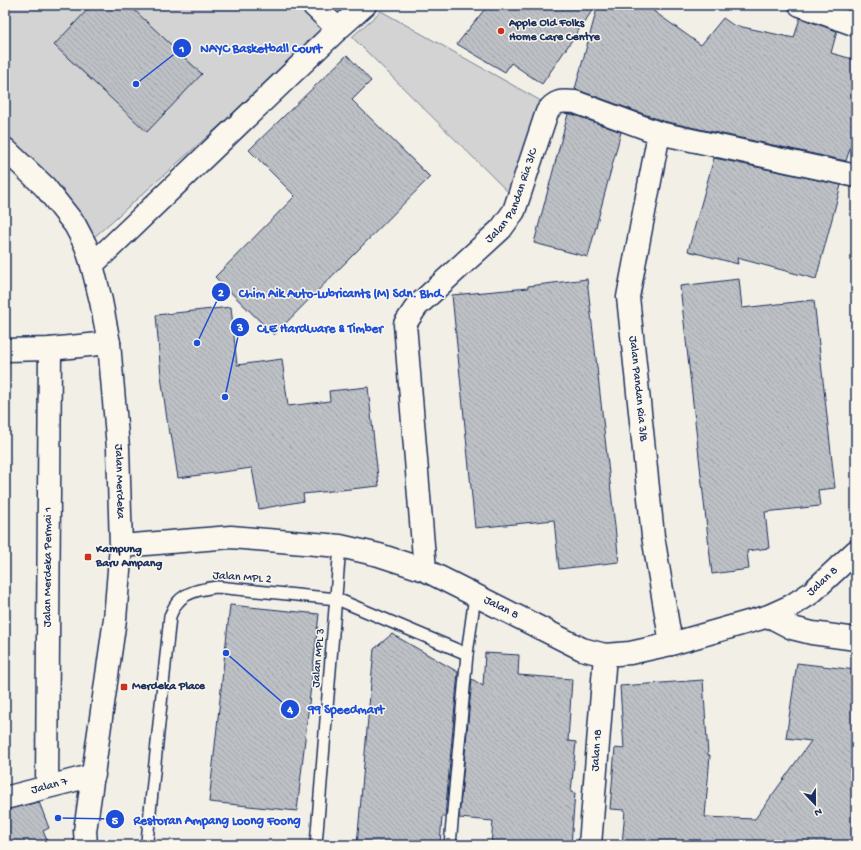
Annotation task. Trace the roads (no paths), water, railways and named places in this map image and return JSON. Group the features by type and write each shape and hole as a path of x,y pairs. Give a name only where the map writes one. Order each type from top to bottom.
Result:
{"street":[{"path":"313,5 338,29"},
{"path":"92,266 338,29 365,5"},
{"path":"800,5 856,25"},
{"name":"Jalan Pandan Ria 3/C","path":"425,570 405,324 417,306 501,229 514,211 546,112 552,105 561,101 575,102 659,133 856,176"},
{"name":"Jalan Pandan Ria 3/B","path":"659,133 628,297 653,536 671,644"},
{"name":"Jalan Merdeka","path":"5,149 45,187 75,225 86,246 92,266 109,342 118,448 121,546 115,619 85,830 86,845"},
{"path":"5,350 50,349 109,342"},
{"name":"Jalan Merdeka Permai 1","path":"47,786 50,349"},
{"name":"Jalan 8","path":"121,546 231,537 340,546 379,555 425,570 582,649 605,655 630,653 671,644 768,616 791,606 811,592 856,551"},
{"path":"768,616 792,628 856,639"},
{"name":"Jalan 18","path":"590,845 605,655"},
{"name":"Jalan 7","path":"5,798 94,774"}],"lane":[{"name":"Jalan MPL 3","path":"316,845 337,599 340,546"},
{"name":"Jalan MPL 2","path":"147,841 170,616 178,602 188,594 216,587 337,599 467,654"},
{"path":"450,845 467,654 475,596"}],"place":[{"name":"Apple Old Folks Home Care Centre","path":"501,31"},
{"name":"NAYC Basketball Court","path":"136,84"},
{"name":"Chim Aik Auto-Lubricants (M) Sdn. Bhd.","path":"197,343"},
{"name":"CLE Hardware & Timber","path":"225,397"},
{"name":"Kampung Baru Ampang","path":"88,557"},
{"name":"99 Speedmart","path":"226,653"},
{"name":"Merdeka Place","path":"124,687"},
{"name":"Restoran Ampang Loong Foong","path":"58,818"}]}
